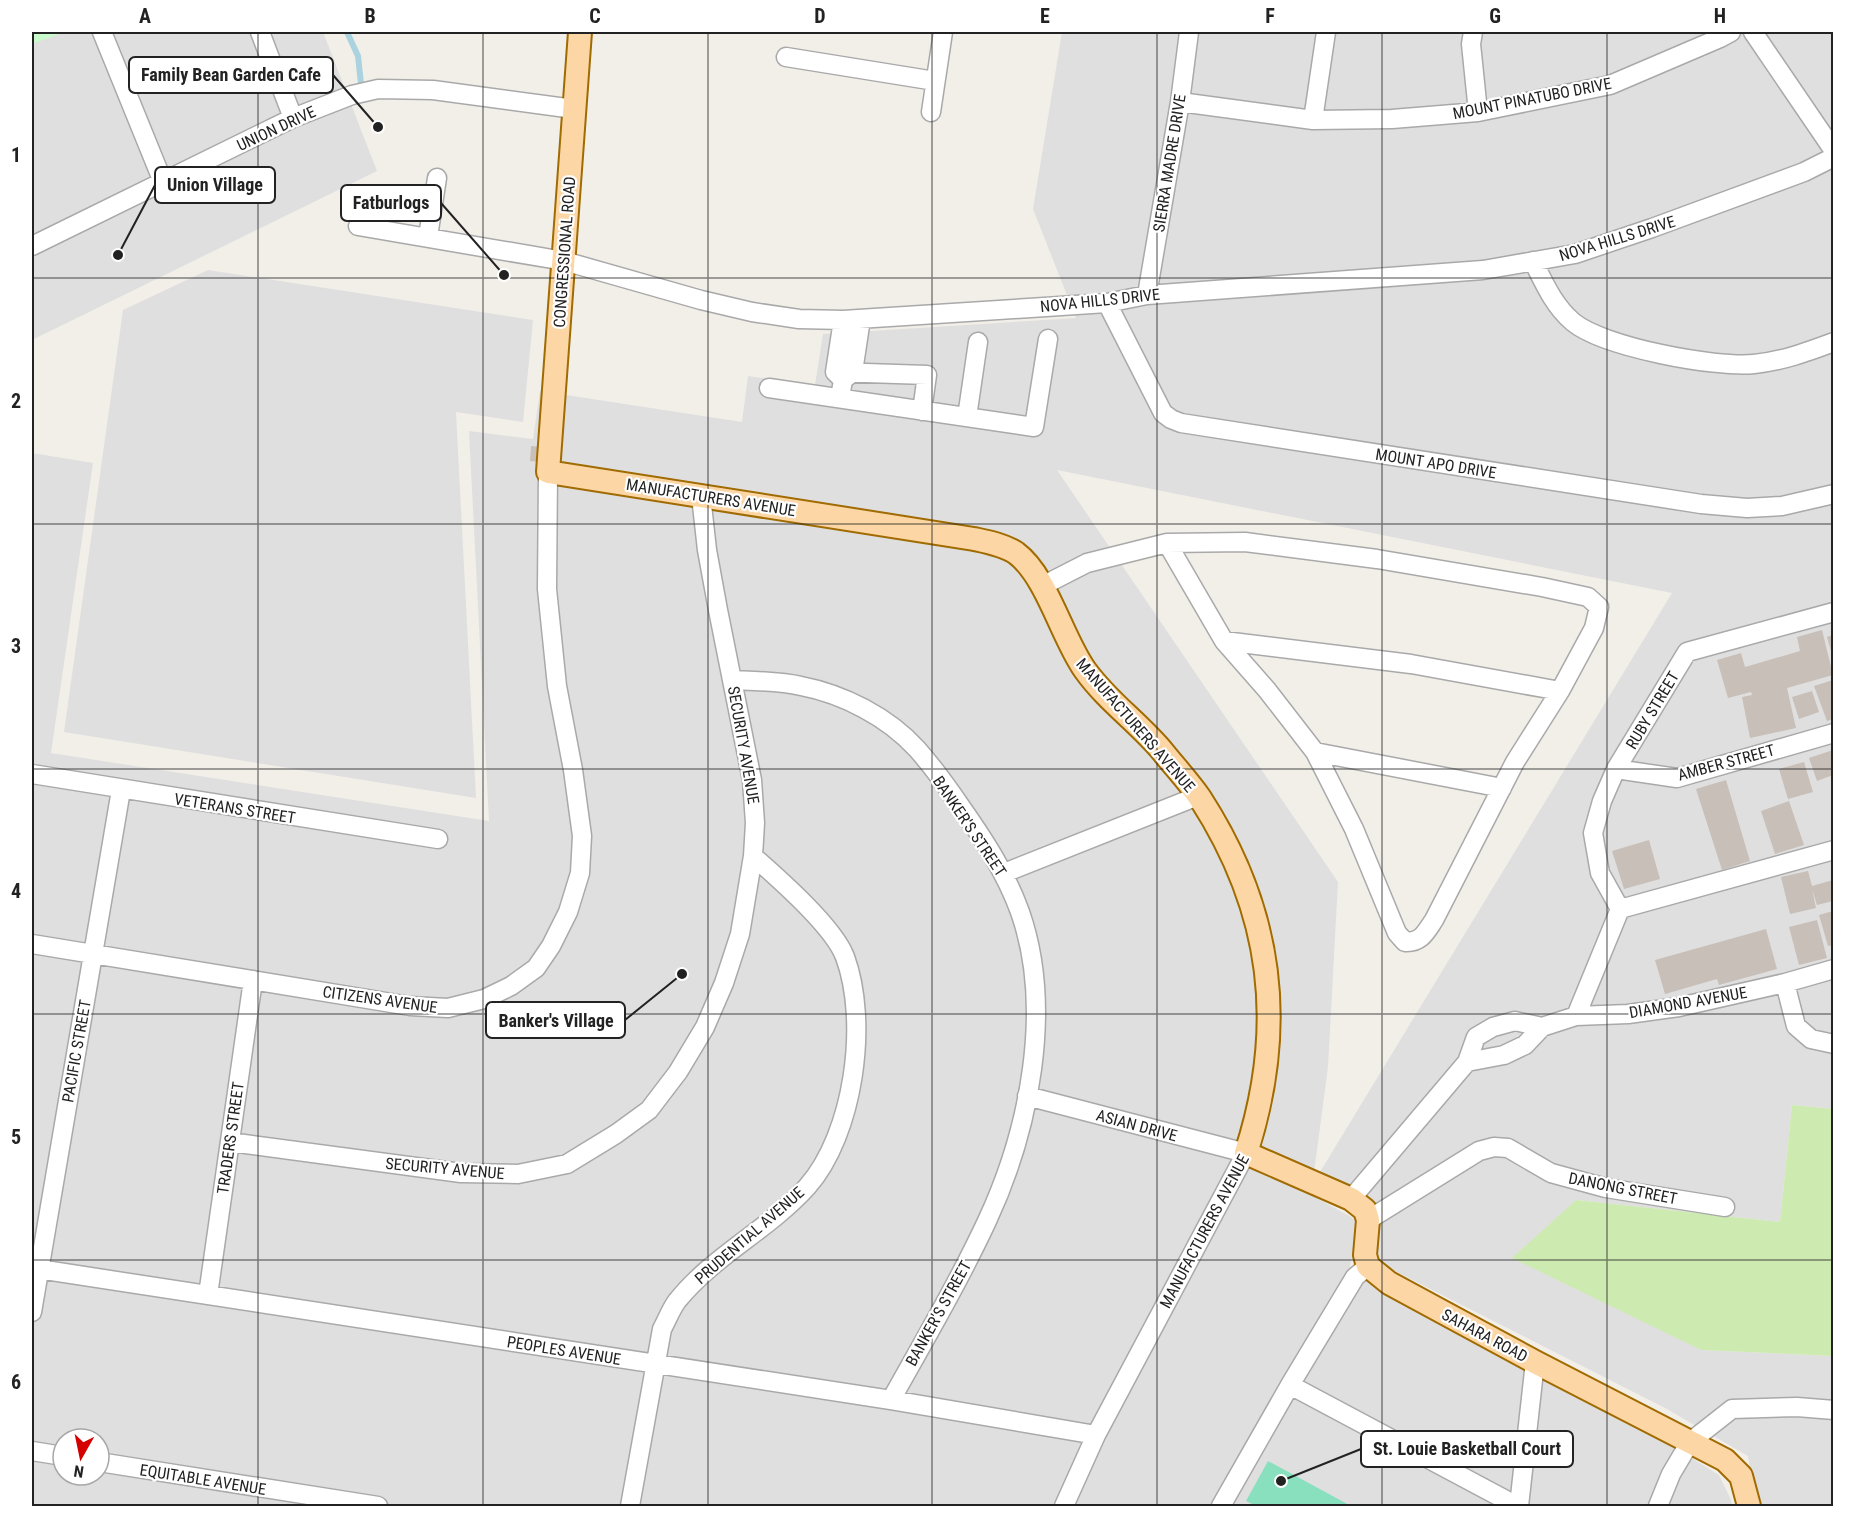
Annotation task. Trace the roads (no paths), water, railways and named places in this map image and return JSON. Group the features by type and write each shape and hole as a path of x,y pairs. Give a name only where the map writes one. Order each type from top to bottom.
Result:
{"main road":[{"name":"CONGRESSIONAL ROAD","path":"548,472 580,32"},
{"name":"MANUFACTURERS AVENUE","path":"548,472 995,543 1016,553 1042,586 1072,650 1085,671 1161,749 1198,796 1220,832 1241,877 1258,926 1268,978 1270,1031 1266,1077 1257,1119 1246,1153"},
{"path":"1246,1153 1351,1199 1365,1210 1368,1220 1365,1255 1368,1266"},
{"name":"SAHARA ROAD","path":"1368,1266 1389,1283 1535,1362 1725,1460 1741,1476 1749,1506"}],"street":[{"path":"102,32 163,182"},
{"path":"260,32 293,118"},
{"path":"931,112 943,32"},
{"name":"SIERRA MADRE DRIVE","path":"1147,295 1180,102 1189,32"},
{"path":"1313,120 1326,32"},
{"path":"1473,32 1471,44 1478,112"},
{"name":"MOUNT PINATUBO DRIVE","path":"1180,102 1313,120 1392,119 1478,112 1610,85 1731,32"},
{"path":"1753,32 1833,151"},
{"path":"786,57 935,81"},
{"name":"UNION DRIVE","path":"32,246 293,118 352,95 378,89 434,90 574,109"},
{"name":"NOVA HILLS DRIVE","path":"358,226 564,261 752,312 799,319 843,320 1107,303 1147,295 1483,270 1575,255 1804,172 1833,157"},
{"path":"428,237 437,178"},
{"path":"1533,261 1554,302 1574,323 1600,337 1639,349 1713,362 1753,364 1796,357 1833,342"},
{"name":"MOUNT APO DRIVE","path":"1107,303 1163,413 1181,423 1701,504 1747,508 1782,506 1833,494"},
{"path":"840,399 844,375 861,319"},
{"path":"843,320 844,375"},
{"path":"769,388 1034,427 1048,339"},
{"path":"967,417 978,342"},
{"path":"844,375 927,375 922,411"},
{"name":"CITIZENS AVENUE","path":"32,944 411,1006 448,1008 484,999 511,986 536,968 551,946 568,912 580,873 582,836 573,770 557,686 551,632 547,589 548,472"},
{"name":"SECURITY AVENUE","path":"230,1142 461,1173 518,1174 567,1164 616,1134 649,1110 678,1072 705,1027 724,983 740,934 753,856 755,801 746,744 709,560 701,496"},
{"path":"1042,586 1088,563 1167,543 1245,542 1355,556 1542,587 1588,597 1599,607 1594,628 1560,691 1515,762 1434,920 1423,937 1413,942 1405,942 1397,933 1353,829 1315,752 1267,690 1224,641 1167,543"},
{"name":"RUBY STREET","path":"1620,909 1600,873 1593,833 1602,801 1616,769 1687,652 1833,612"},
{"path":"1224,641 1411,664 1560,691"},
{"name":"BANKER'S STREET","path":"732,680 802,686 843,698 884,720 916,748 978,832 1004,873 1020,913 1034,979 1036,1018 1027,1096 1002,1185 987,1220 939,1314 891,1400"},
{"name":"AMBER STREET","path":"1616,769 1677,778 1833,733"},
{"path":"1315,752 1502,788"},
{"name":"VETERANS STREET","path":"32,774 438,839"},
{"name":"PACIFIC STREET","path":"32,1312 35,1269 122,790"},
{"path":"1004,873 1198,796"},
{"path":"1576,1016 1620,909 1833,850"},
{"name":"PRUDENTIAL AVENUE","path":"630,1506 654,1364 662,1329 675,1303 700,1275 756,1233 808,1186 832,1149 849,1098 856,1043 855,999 845,955 827,928 782,881 753,856"},
{"name":"DIAMOND AVENUE","path":"1351,1199 1467,1062 1476,1037 1493,1027 1515,1022 1542,1027 1576,1016 1628,1014 1679,1007 1785,983 1833,969"},
{"name":"TRADERS STREET","path":"208,1295 253,980"},
{"path":"1785,983 1796,1026 1811,1039 1833,1044"},
{"name":"DIAMOND AVENUE","path":"1467,1062 1504,1055 1525,1045 1542,1027"},
{"name":"ASIAN DRIVE","path":"1027,1096 1246,1153"},
{"name":"DANONG STREET","path":"1368,1220 1479,1151 1494,1147 1508,1148 1551,1173 1595,1185 1725,1207"},
{"name":"MANUFACTURERS AVENUE","path":"1064,1506 1096,1435 1246,1153"},
{"path":"1221,1506 1290,1384 1355,1277 1368,1266"},
{"name":"PEOPLES AVENUE","path":"35,1269 891,1400 1096,1435"},
{"path":"1290,1384 1518,1506 1535,1362"},
{"path":"1658,1506 1671,1474 1690,1442 1732,1409 1797,1407 1833,1410"},
{"path":"32,1451 51,1454"},
{"name":"EQUITABLE AVENUE","path":"111,1464 378,1506"}],"waterway":[{"path":"347,32 358,56 361,84"}],"place":[{"name":"Family Bean Garden Cafe","path":"378,127"},
{"name":"Union Village","path":"118,255"},
{"name":"Fatburlogs","path":"504,275"},
{"name":"Banker's Village","path":"682,974"},
{"name":"St. Louie Basketball Court","path":"1281,1481"}]}
